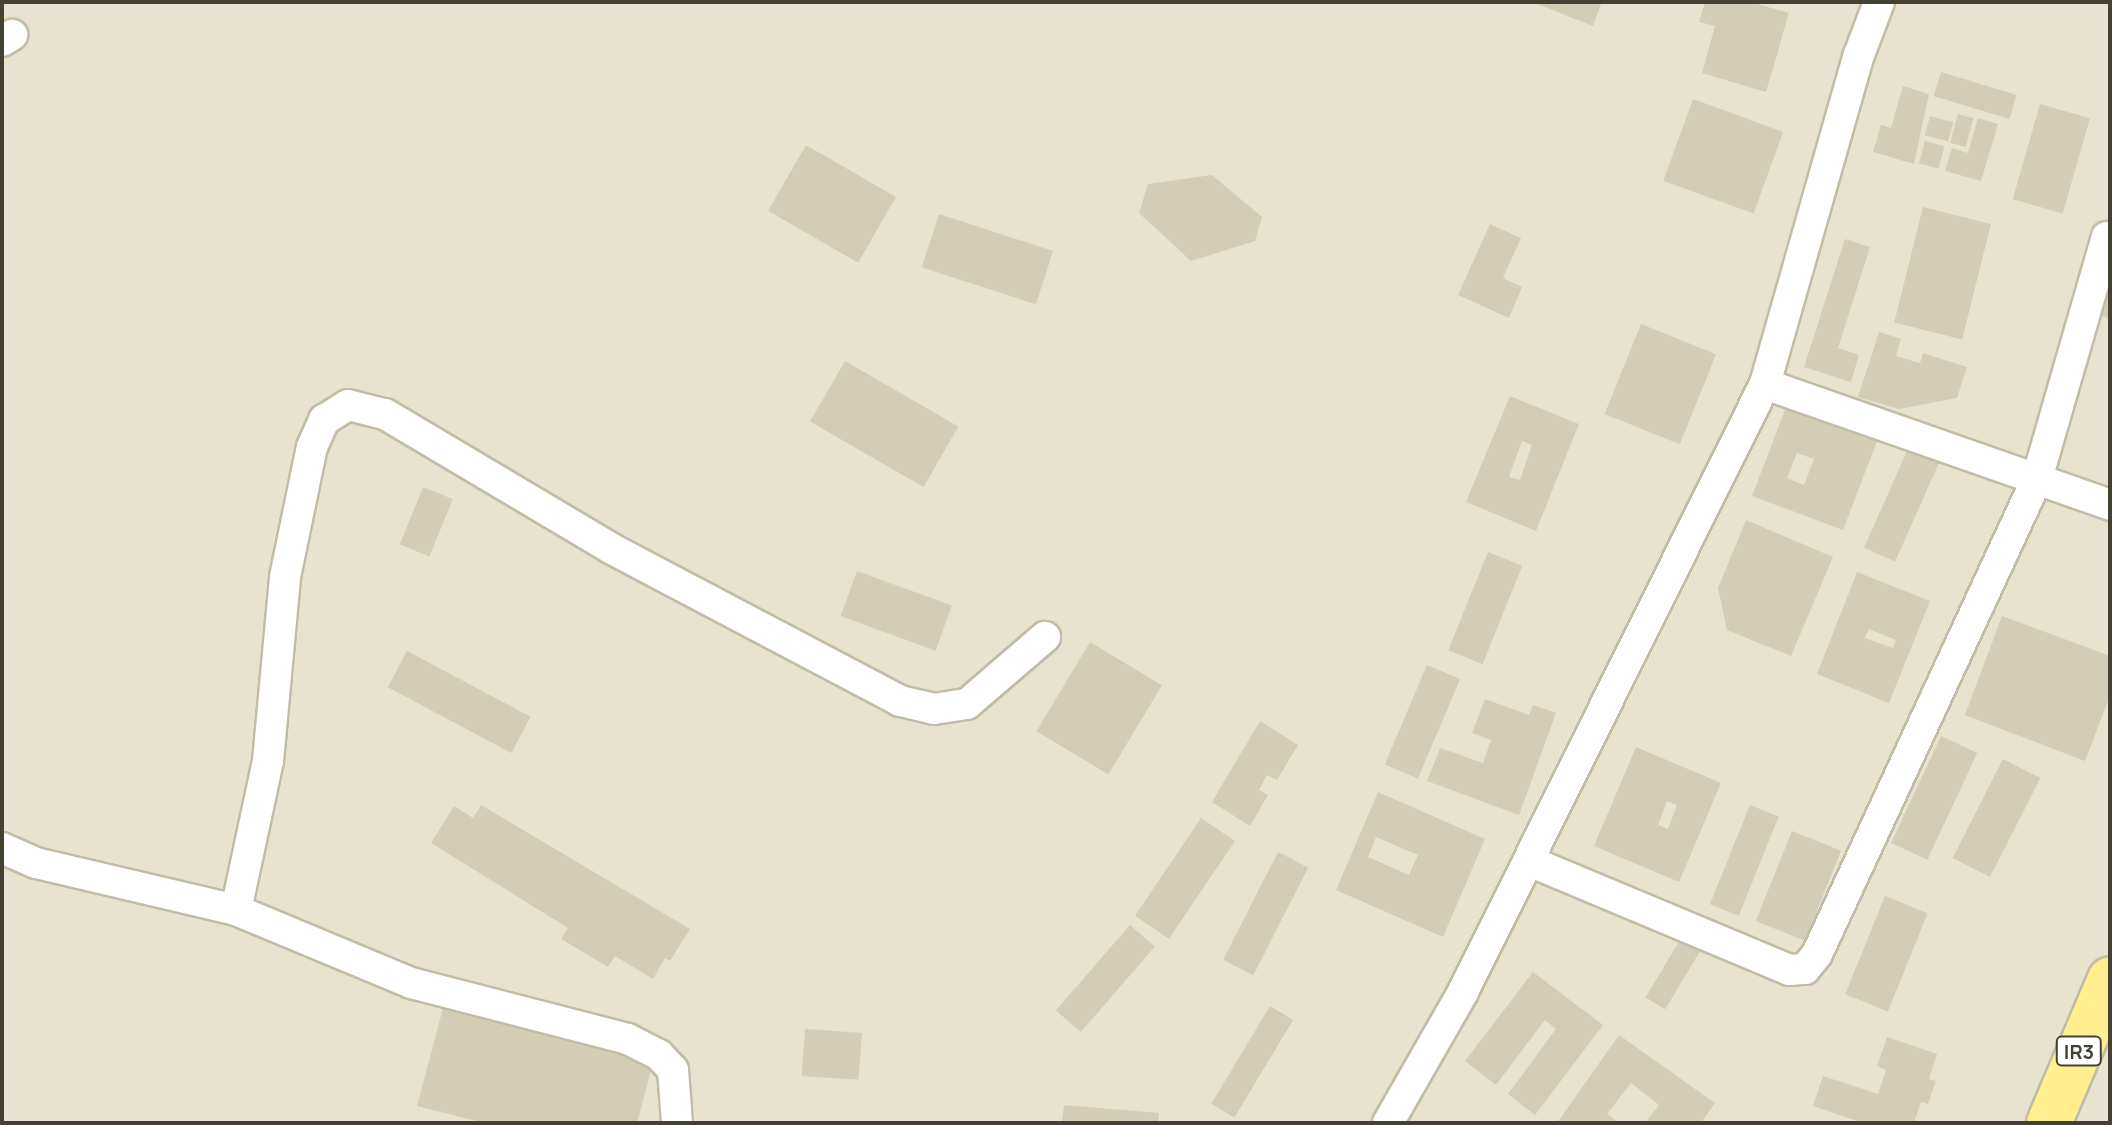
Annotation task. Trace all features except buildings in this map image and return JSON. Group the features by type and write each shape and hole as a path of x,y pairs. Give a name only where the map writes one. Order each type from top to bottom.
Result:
{"main road":[{"name":"IR3","path":"2049,1123 2110,979"}],"street":[{"path":"1388,1123 1463,992 1765,384 1859,55 1879,2"},
{"path":"1529,861 1789,970 1805,969 2037,479 2107,237"},
{"path":"1765,384 2110,505"},
{"path":"236,910 268,761 285,577 312,447 324,420 348,405 385,414 612,549 900,701 934,709 967,704 1045,637"},
{"path":"2,848 36,863 236,910 411,983 628,1039 659,1055 673,1070 677,1123"}],"shaded area":[{"path":"2,2 2110,2 2110,1123 2,1123"}]}
